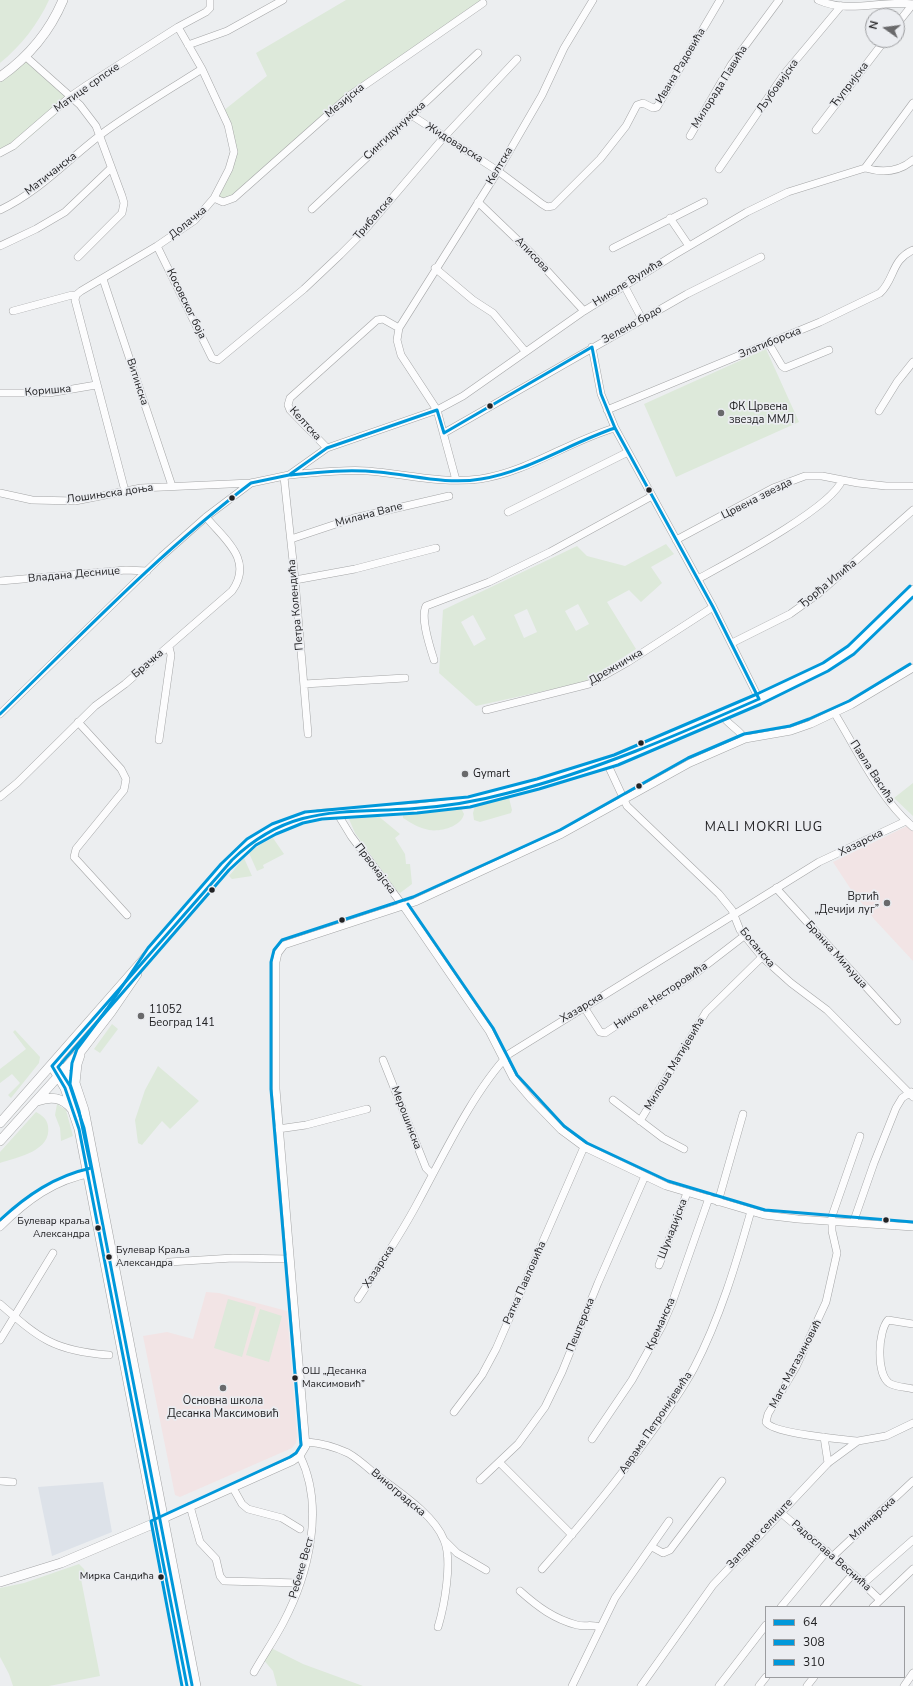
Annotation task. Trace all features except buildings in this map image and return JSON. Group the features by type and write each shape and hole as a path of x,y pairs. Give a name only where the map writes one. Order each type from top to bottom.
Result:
{"main road":[{"path":"0,77 25,56 49,26 63,0"},
{"path":"0,1123 225,867 250,843 269,832 298,819 337,813 417,808 464,803 538,784 607,763 758,699 817,672 842,656 913,590"},
{"path":"0,1141 81,1051 111,1012 152,951"},
{"path":"81,1051 77,1064 75,1083 84,1110 92,1173 159,1521 187,1686"},
{"path":"53,1064 61,1073 75,1083"},
{"path":"61,1073 92,1173"},
{"path":"36,1101 48,1097 56,1098 66,1103 74,1112"},
{"path":"0,1582 61,1563 159,1521"},
{"path":"159,1521 196,1686"}],"street":[{"path":"178,27 206,12 210,8 210,0"},
{"path":"188,45 227,31 283,0"},
{"name":"Келтска","path":"172,486 251,483 286,476 327,448 290,410 288,404 290,398 377,320 383,319 398,328 498,171 542,95 574,30 593,0"},
{"name":"Ивана Радовића","path":"498,171 542,204 550,207 555,204 600,159 626,126 637,105 643,103 653,108 657,107 683,60 720,0"},
{"name":"Милорада Павића","path":"690,136 731,66 779,0"},
{"path":"818,0 841,6 894,2 913,4"},
{"name":"Мезијска","path":"214,198 223,202 234,198 349,96 483,3"},
{"path":"905,14 913,4"},
{"name":"Љубовијска","path":"719,169 784,74 841,6"},
{"name":"Долачка","path":"13,310 76,295 157,246 195,220 207,208 214,198 229,169 233,156 234,145 223,111 202,69 178,27"},
{"name":"Матице српске","path":"0,153 13,146 71,96 178,27"},
{"name":"Ћупријска","path":"816,130 879,48"},
{"name":"Сингидунумска","path":"312,209 478,53"},
{"path":"25,56 86,111 100,135 110,169 124,203 122,213 78,257"},
{"name":"Трибалска","path":"216,360 221,358 268,319 340,255 364,231 444,138 517,59"},
{"name":"Матичанска","path":"0,210 51,177 100,135 202,69"},
{"path":"913,103 865,168 876,170 897,170 913,160"},
{"name":"Жидоварска","path":"411,115 444,138 498,171"},
{"name":"Николе Вулића","path":"327,448 437,410 464,396 584,310 689,246 788,192 865,168"},
{"path":"0,246 36,229 65,212 110,169"},
{"name":"Аписова","path":"478,202 531,253 584,310"},
{"path":"613,248 704,202"},
{"path":"670,218 689,246"},
{"name":"Косовског боја","path":"157,246 212,358 216,360"},
{"name":"Златиборска","path":"607,410 769,344 820,322 880,293 886,287 900,258 913,250"},
{"name":"Зелено брдо","path":"444,433 642,319 760,257"},
{"path":"435,268 473,300 493,313 525,351"},
{"name":"Витинска","path":"104,279 172,486"},
{"path":"624,286 642,319"},
{"path":"76,295 75,305 125,490"},
{"path":"398,328 397,340 403,361 437,410 456,480"},
{"path":"769,344 782,366 785,368 828,350"},
{"path":"592,348 601,394 615,428 713,606 758,699"},
{"path":"880,411 898,382 913,362"},
{"name":"Коришка","path":"0,393 48,392 96,385"},
{"path":"286,476 350,470 456,480 484,478 515,470 615,428"},
{"path":"508,512 628,452"},
{"name":"Црвена звезда","path":"676,540 783,483 814,475 886,486 913,486"},
{"name":"Петра Колендића","path":"286,476 308,734"},
{"path":"698,579 791,525 836,491 842,480"},
{"path":"0,714 147,571 206,517 251,483"},
{"name":"Лошињска доња","path":"0,494 32,500 75,501 125,490 172,486"},
{"name":"Милана Вапе","path":"291,539 354,518 449,496"},
{"path":"434,660 425,621 424,612 426,606 489,582 550,552 652,496"},
{"name":"Ђорђа Илића","path":"732,643 790,614 818,594 913,510"},
{"name":"Брачка","path":"0,797 17,783 78,722 169,647 232,591 240,575 240,564 237,554 206,517"},
{"path":"295,580 355,569 436,548"},
{"name":"Владана Деснице","path":"0,581 126,570 147,571"},
{"name":"Дрежничка","path":"486,710 589,684 628,662 713,606"},
{"path":"159,740 171,655 169,647"},
{"path":"159,1521 300,1456 307,1442 278,1129 275,1043 276,962 278,953 284,945 404,907 562,834 690,763 745,739 791,731 835,714 913,668"},
{"path":"304,684 405,678"},
{"path":"722,714 729,724 739,731 745,739"},
{"name":"Павла Васића","path":"835,714 877,782 913,827"},
{"path":"78,722 110,755 121,769 126,779 124,790 76,849 74,857 127,914"},
{"name":"Босанска","path":"607,763 623,800 634,814 719,894 735,915 736,922 744,936 762,957 827,1010 911,1094"},
{"name":"Првомајска","path":"337,813 355,841 404,907 489,1031 513,1078 561,1130 584,1147 645,1176 687,1193 775,1217 913,1227"},
{"name":"Хазарска","path":"358,1299 397,1239 432,1174 471,1108 512,1052 819,862 906,820"},
{"name":"Бранка Миљуша","path":"776,888 897,1021"},
{"name":"Николе Несторовића","path":"584,1007 600,1032 605,1034 696,973 744,936"},
{"name":"Милоша Матијевића","path":"640,1121 706,1012 762,957"},
{"name":"Мерошинска","path":"383,1060 426,1168 432,1174"},
{"path":"853,1223 874,1163 896,1108 902,1098 911,1094"},
{"name":"Милоша Матијевића","path":"613,1100 663,1138 684,1149"},
{"path":"278,1129 306,1125 368,1109"},
{"path":"718,1202 743,1114"},
{"path":"832,1222 837,1198 860,1136"},
{"name":"Ратка Павловића","path":"454,1412 479,1380 496,1349 584,1147"},
{"path":"0,1227 37,1194 64,1180 92,1173"},
{"name":"Пештерска","path":"480,1480 518,1444 545,1407 562,1372 598,1283 645,1176"},
{"name":"Шумадијска","path":"659,1265 687,1193"},
{"name":"Креманска","path":"592,1439 632,1380 662,1326 672,1303 709,1198"},
{"name":"Аврама Петронијевића","path":"542,1568 572,1535 640,1449 694,1368 705,1345 730,1281 751,1211"},
{"name":"Маге Магазиновић","path":"832,1222 832,1238 836,1253 826,1302 796,1367 768,1414 766,1422 769,1426 782,1430 858,1441"},
{"path":"0,1340 53,1253"},
{"path":"168,1262 233,1258 290,1259"},
{"path":"0,1304 36,1334 54,1344 83,1353 109,1355"},
{"path":"913,1324 893,1319 888,1320 885,1324 880,1347 880,1362 885,1378 892,1384 913,1389"},
{"name":"Западно селиште","path":"641,1686 713,1585 780,1512 828,1463 858,1441 886,1436 913,1423"},
{"path":"824,1437 828,1463"},
{"name":"Виноградска","path":"307,1442 324,1444 351,1455 422,1511 457,1553 486,1570"},
{"name":"Ребеке Вест","path":"254,1672 283,1622 299,1583 312,1534 313,1513 310,1480 300,1456"},
{"path":"499,1462 572,1535"},
{"path":"0,1481 13,1482"},
{"path":"652,1547 663,1553 670,1550 722,1481"},
{"name":"Млинарска","path":"833,1556 913,1481"},
{"path":"233,1488 242,1504 248,1509 282,1518 300,1529"},
{"path":"190,1506 200,1542 216,1559 220,1576 224,1581 299,1583"},
{"name":"Радослава Веснића","path":"780,1512 864,1583 880,1600"},
{"path":"572,1686 599,1628 618,1593 669,1521"},
{"path":"438,1627 446,1591 445,1540"},
{"path":"864,1583 913,1540"},
{"path":"782,1606 827,1551"},
{"path":"874,1606 913,1569"},
{"path":"825,1606 853,1574"},
{"path":"520,1591 542,1610 557,1618 580,1626 593,1625 599,1628"},
{"path":"719,1686 765,1626"},
{"path":"904,1686 913,1672"},
{"path":"759,1686 765,1678"},
{"path":"807,1686 813,1678"}],"shaded area":[{"name":"Вртић „Дечији луг”","path":"907,826 913,831 913,961 874,919 850,888 833,862"},
{"name":"Основна школа Десанка Максимовић","path":"206,1292 219,1293 287,1311 297,1436 296,1443 292,1448 180,1497 175,1495 143,1336 167,1332 193,1339"},
{"path":"103,1482 112,1532 52,1556 38,1487"}],"green space":[{"path":"0,0 49,0 40,18 28,34 0,63"},
{"path":"346,0 484,0 367,83 228,201 214,198 233,156 223,111 267,76 256,53"},
{"path":"27,59 74,99 16,149 0,156 0,82"},
{"name":"ФК Црвена звезда ММЛ","path":"766,349 799,422 676,477 644,404"},
{"path":"666,544 674,554 651,567 662,583 641,602 629,590 607,602 636,649 585,682 476,706 439,673 443,610 577,546 587,556 625,566","holes":["578,604 589,624 576,631 565,611","527,609 537,632 524,638 514,615","473,615 486,639 474,646 461,622"]},
{"path":"913,783 913,816 894,798"},
{"path":"507,797 509,798 512,810 511,813 480,822 474,820 473,813 475,806"},
{"path":"461,808 464,814 459,822 450,828 439,830 425,829 403,818 403,814"},
{"path":"377,815 400,834 395,838 405,854 406,864 410,864 412,884 400,893 396,890 355,833 349,819"},
{"path":"273,838 284,854 263,865 264,868 257,871 249,853 261,844"},
{"path":"244,858 252,876 232,879 229,876"},
{"path":"112,1024 118,1029 100,1053 94,1049"},
{"path":"15,1030 40,1057 39,1063 11,1098 8,1095 20,1083 12,1074 0,1083 0,1069 26,1049 13,1032"},
{"path":"158,1066 199,1101 170,1129 162,1121 142,1145 138,1143 135,1120 145,1090"},
{"path":"57,1104 66,1110 73,1136 61,1141 60,1128 55,1115"},
{"path":"36,1112 47,1121 48,1135 45,1141 32,1152 0,1163 0,1152"},
{"path":"228,1299 256,1307 242,1357 214,1348"},
{"path":"260,1309 282,1316 269,1362 246,1355"},
{"path":"79,1564 84,1569 87,1577 81,1579 100,1676 49,1686 13,1686 9,1674 0,1657 0,1588 24,1583"},
{"path":"269,1647 303,1664 363,1686 277,1686 273,1671 262,1658"}],"transit line":[{"name":"64","path":"251,483 289,475 327,448 437,410 444,433 592,347 601,394 615,428 713,607 759,699"},
{"name":"64","path":"290,475 356,471 378,472 430,479 468,481 516,470 615,428"},
{"name":"64","path":"0,714 91,624 153,566 217,509 251,483"},
{"path":"0,1220 21,1202 54,1181 91,1168 79,1111 70,1084 72,1063 77,1049 107,1009 148,948 221,864 247,839 272,824 305,812 468,797 537,779 614,755 757,694 823,663 848,646 910,586"},
{"name":"308","path":"192,1685 84,1128 70,1086 58,1067 229,870 256,845 276,834 303,823 322,819 417,813 470,807 539,789 618,765 761,704 828,671 854,654 913,597"},
{"name":"310","path":"182,1686 151,1521 290,1457 296,1453 301,1445 271,1089 271,962 274,950 282,940 413,897 560,830 688,758 744,734 790,726 809,719 849,701 910,664"},
{"name":"64","path":"187,1686 79,1129 65,1088 52,1066 232,860 253,842 273,830 294,821 315,816 359,811 434,807 458,804 508,793 604,763 666,739 759,699"},
{"name":"310","path":"408,904 493,1028 517,1075 564,1126 587,1143 668,1181 765,1210 913,1222"}],"place":[{"name":"ФК Црвена звезда ММЛ","path":"721,413"},
{"name":"Gymart","path":"465,774"},
{"name":"Вртић „Дечији луг”","path":"887,903"},
{"name":"11052 Београд 141","path":"141,1016"},
{"name":"Булевар краља Александра","path":"98,1228"},
{"name":"Булевар Краља Александра","path":"109,1257"},
{"name":"ОШ „Десанка Максимовић”","path":"295,1378"},
{"name":"Основна школа Десанка Максимовић","path":"223,1388"},
{"name":"Мирка Сандића","path":"161,1577"}],"district":[{"name":"MALI MOKRI LUG","path":"764,828"}]}
